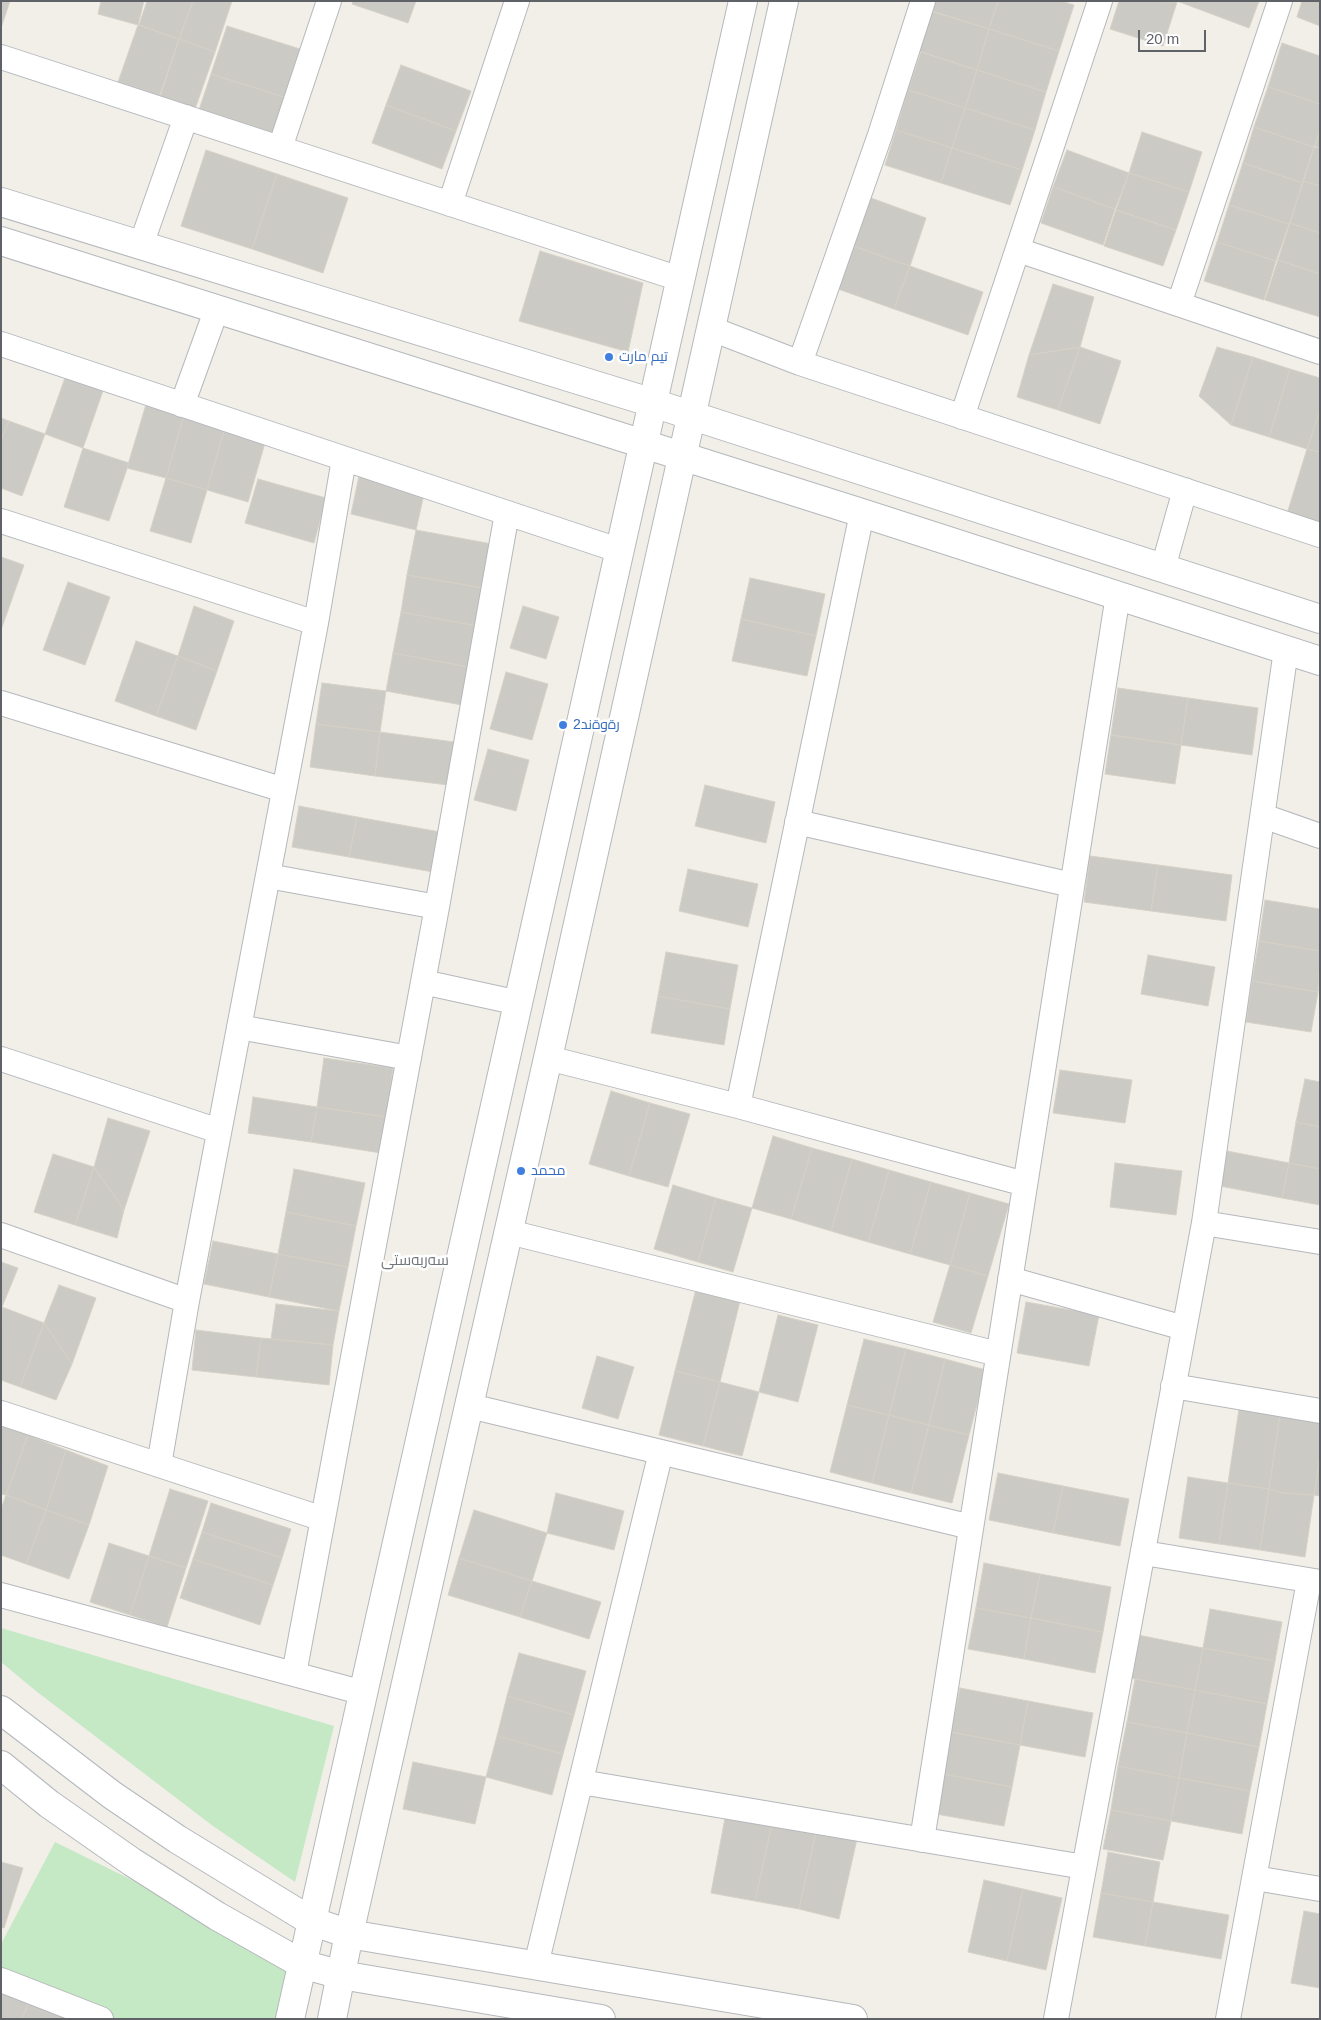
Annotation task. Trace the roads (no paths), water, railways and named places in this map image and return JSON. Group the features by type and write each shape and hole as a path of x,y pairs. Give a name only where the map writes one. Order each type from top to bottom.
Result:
{"street":[{"path":"280,148 329,1"},
{"path":"450,204 517,1"},
{"path":"290,2019 621,551 742,1"},
{"path":"332,2019 349,1934 525,1162 784,1"},
{"path":"800,363 880,135 923,1"},
{"path":"962,417 1100,1"},
{"path":"1179,304 1280,1"},
{"path":"1,57 680,279"},
{"path":"141,245 186,117"},
{"path":"1,202 653,403 1320,619"},
{"path":"1,241 216,311 862,513 1320,661"},
{"path":"1018,250 1320,352"},
{"path":"182,405 216,311"},
{"path":"712,329 800,363 1320,535"},
{"path":"1,344 621,551"},
{"path":"159,1465 187,1301 316,623 344,459"},
{"path":"1163,568 1185,490"},
{"path":"294,1674 437,907 507,513"},
{"path":"738,1106 862,513"},
{"path":"1,521 316,623"},
{"path":"922,1840 1118,595"},
{"path":"1056,2019 1204,1223 1286,650"},
{"path":"1,703 284,790"},
{"path":"1263,816 1320,836"},
{"path":"797,822 1072,885"},
{"path":"268,876 437,907"},
{"path":"423,982 519,1004"},
{"path":"239,1027 409,1058"},
{"path":"548,1058 738,1106 1025,1184"},
{"path":"1,1059 219,1131"},
{"path":"486,1152 525,1162"},
{"path":"1204,1223 1320,1242"},
{"path":"509,1232 998,1354"},
{"path":"1,1235 187,1301"},
{"path":"1010,1279 1184,1328"},
{"path":"1173,1386 1320,1411"},
{"path":"470,1406 971,1527"},
{"path":"1,1413 323,1519"},
{"path":"536,1966 661,1452"},
{"path":"1144,1553 1315,1581 1228,2019"},
{"path":"1,1595 364,1693"},
{"path":"1,1710 128,1806 185,1844 311,1921 349,1934 853,2019"},
{"path":"1,1765 49,1804 132,1862 302,1964 341,1974 601,2019"},
{"path":"581,1782 1084,1867"},
{"path":"1255,1878 1320,1889"},
{"path":"266,1944 288,1908"},
{"path":"374,1980 381,1939"},
{"path":"1,1980 101,2019"}],"place":[{"name":"تیم مارت","path":"609,357"},
{"name":"رةوةند2","path":"563,725"},
{"name":"محمد","path":"521,1171"}],"district":[{"name":"سه‌ربه‌ستی","path":"415,1261"}]}
